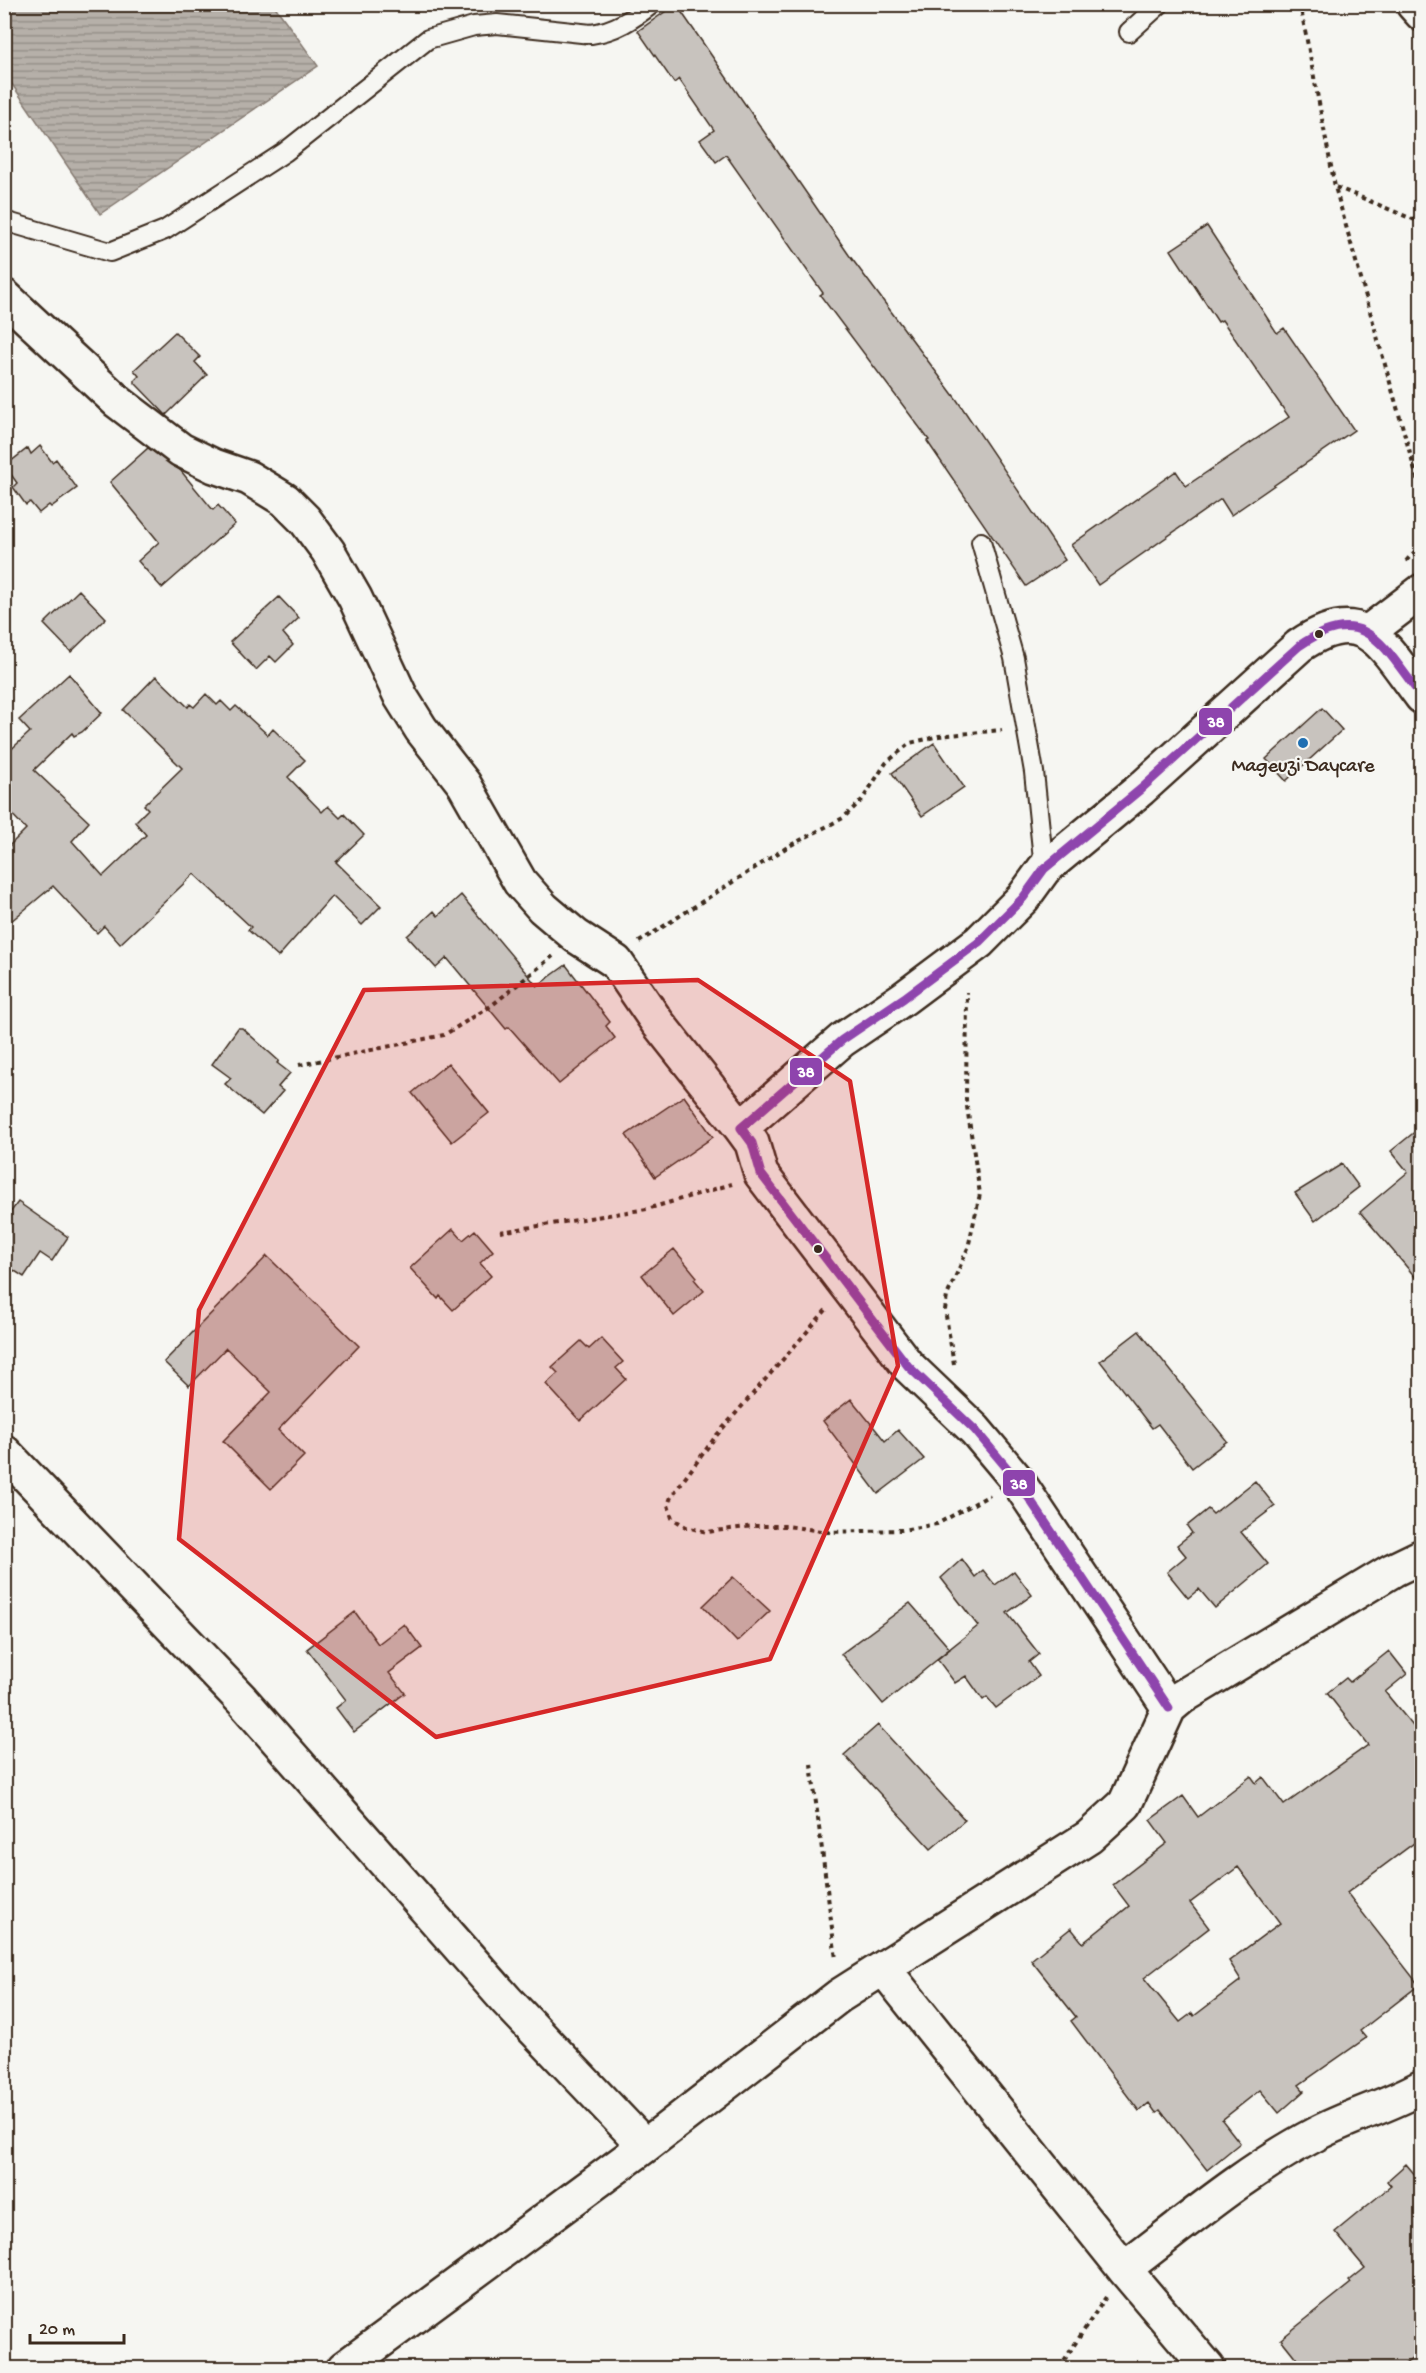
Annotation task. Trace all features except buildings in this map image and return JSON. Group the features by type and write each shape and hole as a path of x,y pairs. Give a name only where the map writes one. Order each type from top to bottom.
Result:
{"street":[{"path":"1413,4 1422,14"},
{"path":"4,296 118,402 181,450 214,466 249,478 285,500 305,519 328,551 355,598 401,697 421,729 464,784 520,882 543,908 576,936 616,962 657,1022 752,1143 761,1174 847,1288 908,1366 975,1430 1017,1480 1169,1708"},
{"path":"1367,633 1422,591"},
{"path":"741,1128 842,1040 904,998 979,942 1023,898 1044,869 1141,789 1299,646 1317,634 1339,626 1367,633 1385,648 1422,697"},
{"path":"4,1452 242,1700 507,2001 645,2146"},
{"path":"344,2368 645,2146 839,1996 1089,1837 1125,1804 1169,1708 1200,1684 1393,1570 1422,1556"},
{"path":"884,1969 1124,2268 1208,2368"},
{"path":"1124,2268 1233,2186 1280,2155 1318,2133 1400,2099 1422,2087"}],"lane":[{"path":"4,221 110,252 165,230 285,152 428,39 474,26 497,24 591,34 604,32 628,21 652,4"},
{"path":"1129,32 1160,4"},
{"path":"981,542 1014,658 1034,772 1044,869"}],"path":[{"path":"1300,4 1335,187 1422,496"},
{"path":"1335,187 1422,223"},
{"path":"616,962 650,934 691,907 789,846 843,818 862,800 886,763 910,743 939,736 1024,725"},
{"path":"300,1065 444,1035 491,1006 576,936"},
{"path":"956,1369 945,1310 947,1296 968,1248 980,1194 966,1100 967,991 979,942"},
{"path":"500,1232 647,1209 761,1174"},
{"path":"847,1288 716,1436 671,1497 668,1505 672,1518 686,1527 707,1532 753,1526 788,1526 828,1532 902,1530 938,1524 1017,1480"},
{"path":"811,1764 839,1996"},
{"path":"1059,2368 1124,2268"}],"highlighted area":[{"path":"698,980 850,1081 898,1366 770,1659 436,1737 179,1539 199,1310 364,990"}],"shaded area":[{"path":"4,5 274,5 318,66 100,214 5,74"}],"transit line":[{"name":"38","path":"1169,1708 1017,1480 975,1430 908,1366 761,1174 752,1143 741,1128 842,1040 904,998 979,942 1023,898 1044,869 1141,789 1299,646 1322,633 1341,628 1357,629 1371,636 1384,647 1422,697"}],"place":[{"name":"Mageuzi Daycare","path":"1303,743"}]}
